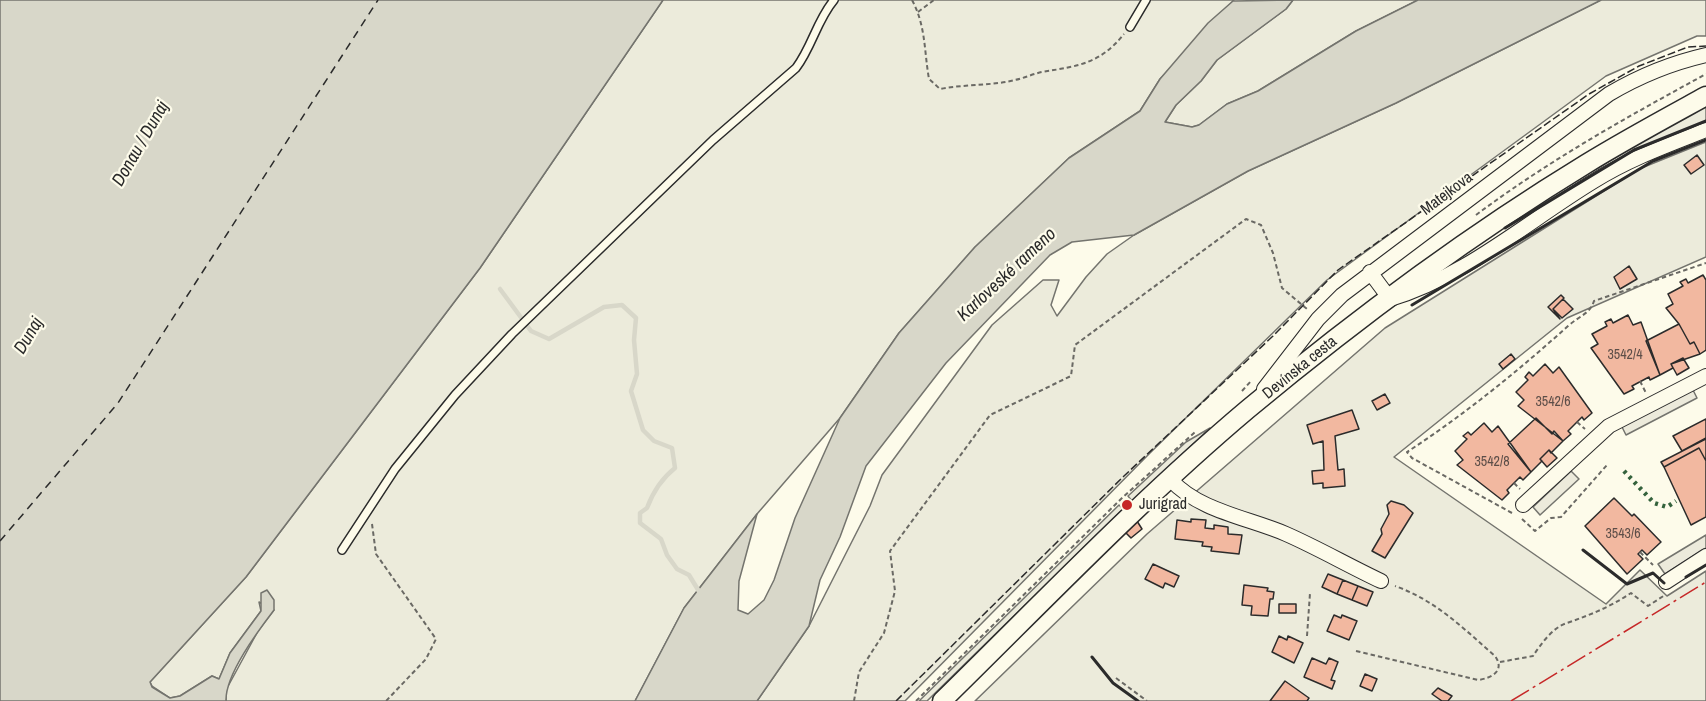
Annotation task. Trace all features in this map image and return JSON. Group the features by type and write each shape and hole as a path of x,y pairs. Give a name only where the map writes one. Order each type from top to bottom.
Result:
{"street":[{"name":"Matejkova","path":"1247,411 1318,319 1375,268 1609,94 1638,77 1668,64 1706,55"},
{"name":"Devínska cesta","path":"942,701 1171,480 1247,411 1390,298 1493,224 1587,163 1706,96"},
{"path":"1375,268 1390,298 1417,291 1595,180 1649,152 1706,130"},
{"path":"1523,506 1609,426 1706,376"},
{"path":"1171,480 1179,489 1225,512 1286,534 1381,581"},
{"path":"1666,588 1706,556"}],"lane":[{"path":"342,550 394,469 455,395 534,311 713,140 796,68 807,54 826,9 834,0"},
{"path":"1130,27 1146,0"}],"path":[{"path":"912,0 925,37 929,79 940,89 970,83 1015,80 1039,73 1074,68 1093,61 1108,50 1130,27"},
{"path":"918,12 934,0"},
{"path":"854,701 859,672 884,633 895,591 890,551 990,415 1071,376 1075,345 1246,219 1261,225 1273,253 1282,288 1311,313"},
{"path":"1607,465 1561,517 1551,518 1535,531 1520,517 1464,489 1412,458 1407,452 1458,418 1533,358 1572,323 1591,310 1594,301 1706,263"},
{"path":"1640,381 1648,395"},
{"path":"1577,422 1587,431"},
{"path":"372,521 376,554 436,639 426,659 386,701"},
{"path":"1640,552 1653,565"},
{"path":"1381,581 1412,592 1438,607 1499,663"},
{"path":"1499,663 1533,656 1546,638 1567,623 1604,610 1631,594 1648,606 1666,588"},
{"path":"1307,636 1310,593"},
{"path":"1356,651 1478,680 1494,676 1499,663"},
{"path":"1116,678 1147,701"}],"shaded area":[{"path":"663,0 1234,0 1160,79 1140,111 1069,158 975,247 899,333 840,418 757,514 684,608 635,701 226,701 226,690 258,631 274,610 259,602 261,611 230,653 219,679 212,676 180,696 170,698 152,686 150,682 246,577 480,268"},
{"path":"1293,0 1418,0 1356,31 1258,91 1227,104 1199,125 1192,127 1165,122 1176,105 1201,81 1217,60 1286,9"},
{"path":"1601,0 1706,0 1706,36 1697,36 1606,76 1327,280 1150,453 905,701 757,701 809,626 870,506 882,475 992,325 1043,280 1059,280 1051,305 1057,316 1086,277 1107,254 1134,235 1248,171 1396,103"},
{"path":"1706,105 1706,121 1634,150 1502,228 1587,172"},
{"path":"1706,142 1706,257 1567,318 1394,457 1606,604 1640,570 1667,596 1706,571 1706,701 975,701 1147,534 1385,328 1639,169"},
{"path":"1692,388 1697,398 1626,435 1621,425"},
{"path":"1210,428 1132,501 1128,496 1186,442"},
{"path":"1571,471 1579,479 1540,515 1533,507"},
{"path":"1119,505 1123,509 927,701 919,701"},
{"path":"1706,535 1706,548 1665,574 1658,564"}],"water":[{"path":"0,0 663,0 480,268 246,577 150,682 152,687 170,698 180,696 212,676 219,679 230,653 261,611 261,593 267,590 274,600 274,610 237,666 227,690 226,701 0,701"},
{"name":"Karloveské rameno","path":"1293,0 1286,9 1217,60 1201,81 1176,105 1165,122 1192,127 1199,125 1227,104 1258,91 1356,31 1418,0 1601,0 1396,103 1248,171 1134,235 1072,242 1050,255 946,363 866,466 840,537 820,580 809,626 757,701 635,701 684,608 757,514 739,581 738,610 748,614 764,600 774,580 795,518 840,418 899,333 975,247 1069,158 1140,111 1160,79 1208,23 1233,1"}],"building":[{"path":"1697,155 1704,165 1691,174 1684,165"},
{"path":"1629,266 1637,279 1620,289 1614,277"},
{"path":"1703,275 1706,280 1706,350 1700,354 1694,342 1690,344 1679,324 1666,308 1673,304 1668,294 1683,286 1680,282 1686,279 1688,283"},
{"path":"1561,295 1564,298 1553,309 1560,319 1548,307"},
{"path":"1563,299 1573,309 1562,318 1553,309"},
{"path":"1628,315 1633,325 1641,322 1660,375 1650,380 1649,377 1632,386 1634,389 1624,394 1591,348 1598,344 1592,334 1607,326 1605,322 1611,319 1613,323"},
{"path":"1679,324 1690,344 1694,342 1700,354 1671,364 1673,368 1660,375 1646,341"},
{"path":"1511,354 1515,359 1503,369 1499,364"},
{"path":"1683,358 1689,368 1677,375 1671,364"},
{"path":"1545,364 1553,373 1559,367 1592,413 1584,420 1582,417 1568,431 1571,434 1563,441 1518,406 1524,400 1516,392 1528,380 1525,377 1529,372 1533,376"},
{"path":"1385,394 1390,403 1377,410 1372,401"},
{"path":"1352,410 1359,429 1335,436 1338,470 1344,469 1345,486 1323,488 1323,483 1313,484 1312,471 1324,470 1323,441 1313,444 1307,425"},
{"path":"1536,418 1552,434 1554,431 1563,441 1551,453 1549,450 1531,472 1508,444"},
{"path":"1706,419 1706,438 1682,451 1673,436"},
{"path":"1484,423 1492,432 1498,426 1531,472 1523,480 1520,477 1507,490 1509,493 1502,500 1457,465 1463,460 1455,451 1467,439 1463,436 1468,432 1471,435"},
{"path":"1706,439 1706,461 1699,448 1664,467 1661,462"},
{"path":"1699,448 1706,461 1706,517 1691,525 1664,467"},
{"path":"1549,450 1557,458 1547,467 1540,459"},
{"path":"1614,498 1632,516 1634,514 1661,542 1647,555 1642,550 1638,554 1643,559 1627,574 1585,526"},
{"path":"1391,501 1404,505 1413,513 1385,558 1372,551 1382,534 1381,529 1389,514 1387,505"},
{"path":"1191,519 1206,520 1205,528 1214,529 1214,525 1228,527 1228,534 1242,535 1239,554 1211,551 1212,547 1202,546 1203,542 1175,539 1177,520 1191,522"},
{"path":"1137,521 1142,529 1131,538 1125,532"},
{"path":"1153,564 1179,576 1174,587 1165,583 1163,588 1145,579"},
{"path":"1328,574 1343,580 1337,594 1322,587"},
{"path":"1343,580 1358,586 1352,600 1337,594"},
{"path":"1244,585 1268,588 1267,591 1274,592 1273,599 1270,599 1268,616 1251,615 1252,606 1242,605"},
{"path":"1358,586 1373,592 1367,606 1352,600"},
{"path":"1279,604 1296,604 1296,613 1279,613"},
{"path":"1334,615 1341,618 1342,615 1357,621 1349,640 1327,631"},
{"path":"1279,636 1287,640 1288,636 1303,643 1294,663 1272,652"},
{"path":"1312,658 1326,664 1329,658 1338,662 1331,680 1335,681 1332,689 1304,677"},
{"path":"1365,674 1377,679 1372,691 1360,686"},
{"path":"1285,681 1309,698 1307,701 1270,701"},
{"path":"1438,688 1452,696 1448,701 1442,701 1432,694"}],"waterway":[{"path":"500,289 531,331 549,339 604,307 622,305 636,318 634,340 637,374 631,391 643,430 654,441 672,448 675,468 658,486 647,508 640,513 640,523 661,539 667,555 677,569 689,575 700,593"}],"ferry route":[{"path":"0,541 118,403 378,0"}],"hedge":[{"path":"1624,471 1654,503 1667,507 1676,501"}],"fence":[{"path":"896,701 1124,476 1273,336 1338,270 1589,94 1639,66 1688,47 1706,46"}],"wall":[{"path":"1505,228 1634,150 1706,121"},
{"path":"1412,305 1653,161 1706,140"},
{"path":"1583,550 1627,584 1653,573 1664,583"},
{"path":"1686,577 1706,565"},
{"path":"1092,657 1113,683 1138,701"}],"power":[{"path":"1511,701 1706,582"}],"place":[{"name":"Jurigrad","path":"1127,505"}],"water label":[{"name":"Donau / Dunaj","path":"141,144"},
{"name":"Dunaj","path":"29,336"}]}
